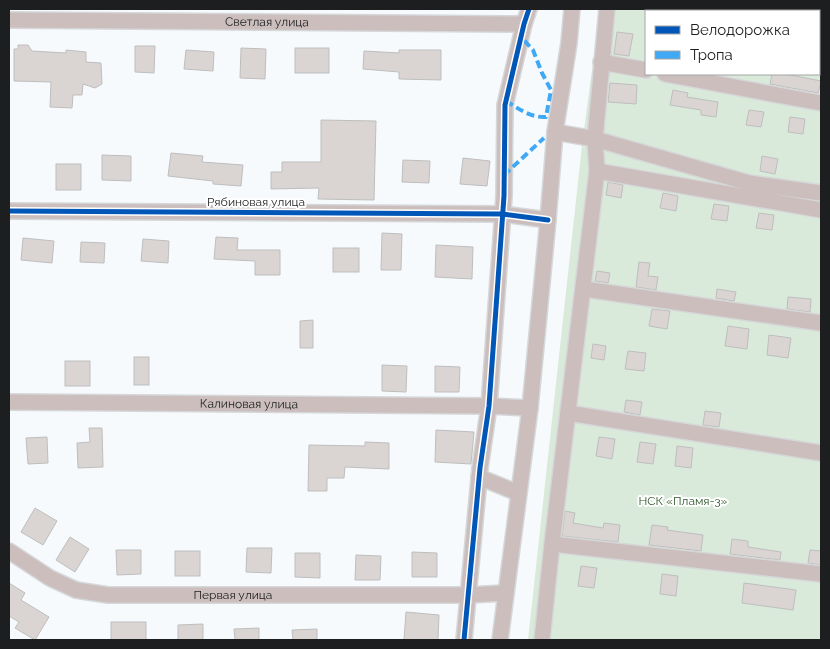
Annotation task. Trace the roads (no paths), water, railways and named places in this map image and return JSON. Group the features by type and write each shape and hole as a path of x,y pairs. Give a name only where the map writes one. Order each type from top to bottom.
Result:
{"street":[{"path":"464,640 479,477 489,406 502,214 505,105 529,9"},
{"path":"500,640 530,408 548,220 554,132 569,43 572,9"},
{"path":"542,640 597,171 594,139 607,9"},
{"name":"Светлая улица","path":"9,20 524,24"},
{"path":"602,62 645,70"},
{"path":"670,75 821,103"},
{"path":"554,132 594,139 749,183 821,193"},
{"path":"597,171 821,210"},
{"name":"Рябиновая улица","path":"9,210 502,214 548,220"},
{"path":"584,289 821,323"},
{"name":"Калиновая улица","path":"9,402 489,406 530,408"},
{"path":"568,413 821,453"},
{"path":"479,477 518,493"},
{"path":"552,544 821,574"},
{"name":"Первая улица","path":"9,551 50,578 76,590 108,595 468,595 505,593"}],"park label":[{"name":"НСК «Пламя-3»","path":"683,501"}]}
